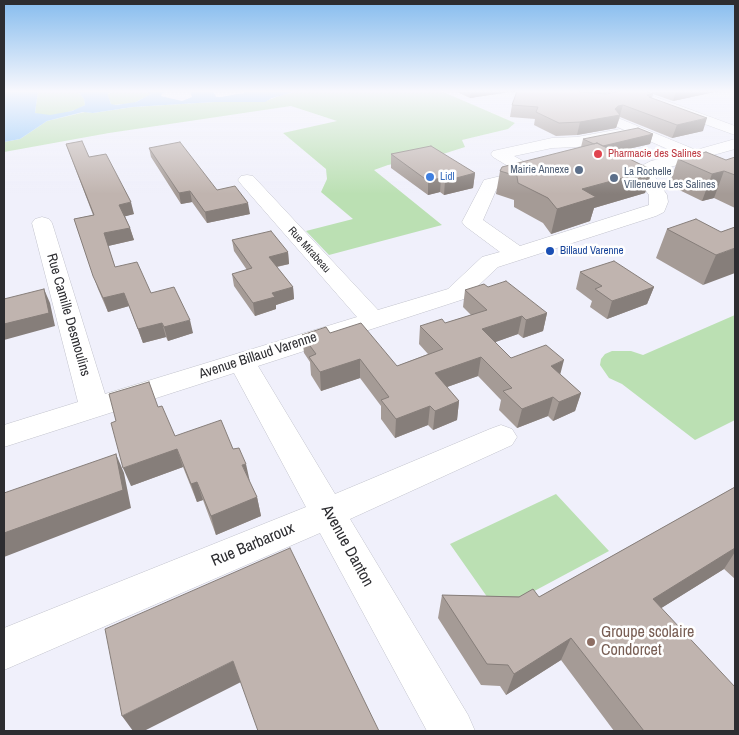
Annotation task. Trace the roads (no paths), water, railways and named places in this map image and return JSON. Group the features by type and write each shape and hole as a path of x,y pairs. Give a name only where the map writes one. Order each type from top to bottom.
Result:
{"street":[{"path":"625,125 695,155"},
{"path":"721,125 735,131"},
{"path":"516,253 472,222 490,184 533,174 499,154 552,143 577,142 636,130"},
{"name":"Avenue Billaud Varenne","path":"4,436 456,294 490,262 650,212 657,208 659,202 658,195 644,176 645,171 657,165 735,144"},
{"name":"Rue Mirabeau","path":"247,180 372,319"},
{"name":"Rue Camille Desmoulins","path":"42,223 94,407"},
{"name":"Avenue Danton","path":"241,361 452,731"},
{"name":"Rue Barbaroux","path":"4,649 500,437"}],"water":[{"path":"4,125 41,125 20,139 4,142"}],"place":[{"name":"Pharmacie des Salines","path":"598,154"},
{"name":"Mairie Annexe","path":"579,170"},
{"name":"Lidl","path":"430,177"},
{"name":"La Rochelle Villeneuve Les Salines","path":"614,178"},
{"name":"Billaud Varenne","path":"550,251"},
{"name":"Groupe scolaire Condorcet","path":"591,642"}]}
